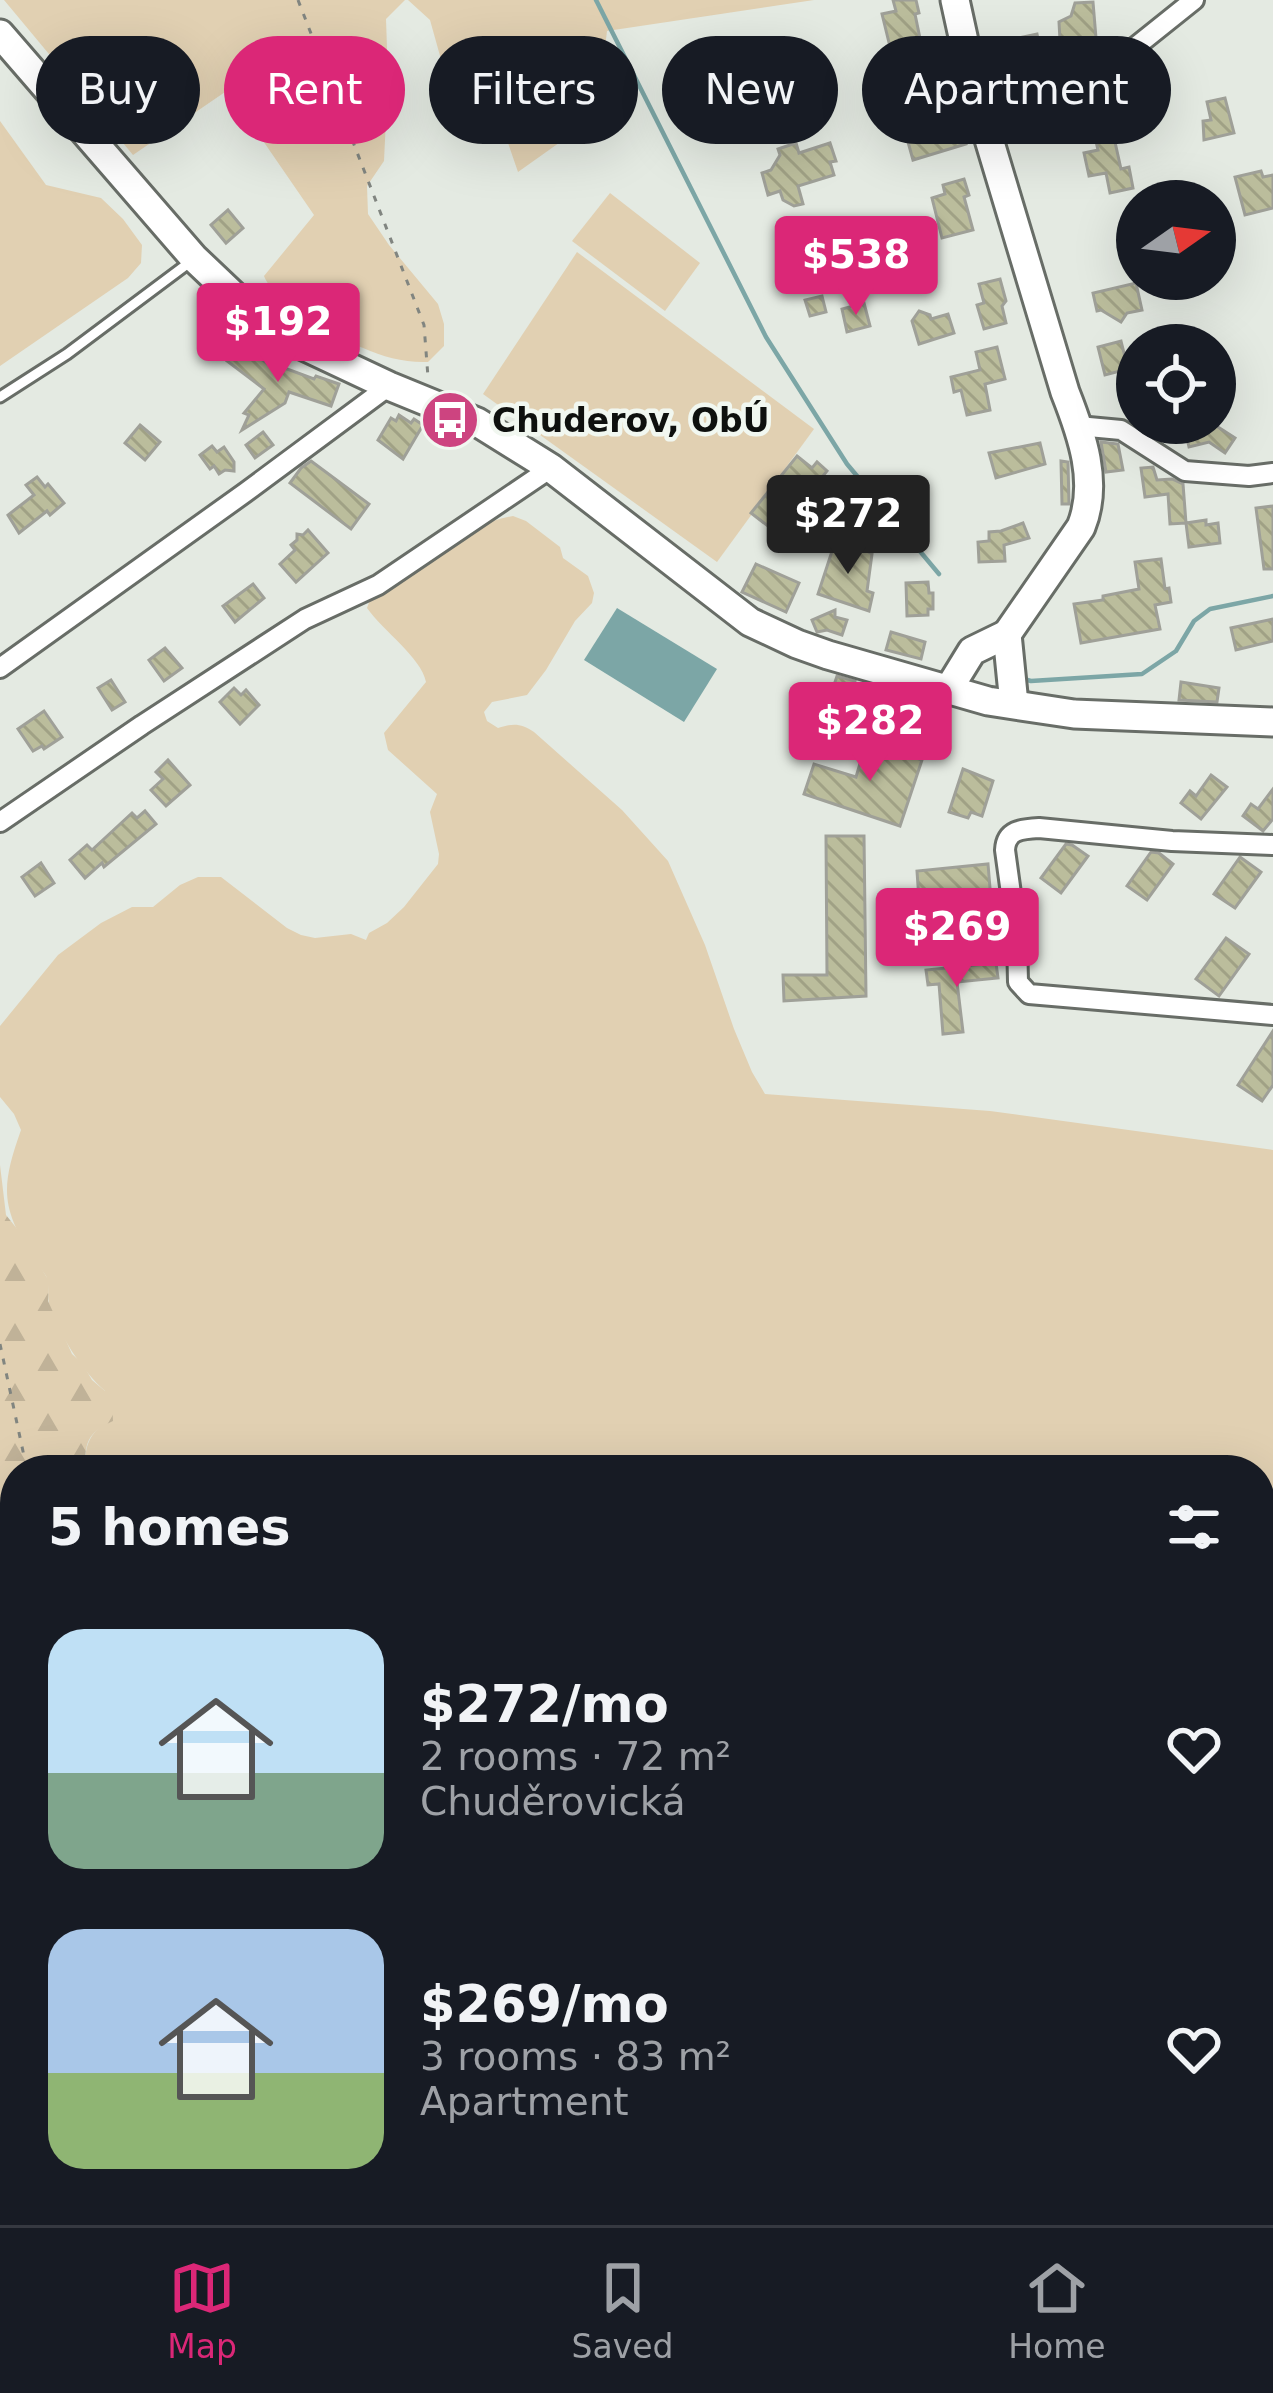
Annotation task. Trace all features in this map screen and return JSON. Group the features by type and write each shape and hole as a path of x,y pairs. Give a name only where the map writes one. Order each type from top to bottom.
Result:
{"street":[{"path":"955,0 963,36"},
{"path":"1149,36 1194,0"},
{"path":"0,34 194,258 253,314 287,338 477,422 551,468 750,622 797,644 948,690 1001,663 1089,508 1088,470 1078,426 990,144"},
{"path":"0,668 247,493 388,386"},
{"path":"1078,426 1121,430 1186,471 1273,473"},
{"path":"0,822 305,620 378,585 551,468"},
{"path":"948,690 1001,663"},
{"path":"1001,663 1074,713 1273,722"},
{"path":"1273,845 1039,828 1020,829 1005,841 1017,975 1029,994 1273,1015"}],"lane":[{"path":"0,397 67,355 194,258"}],"path":[{"path":"298,0 424,325 430,403"},
{"path":"0,1343 26,1455"}],"green space":[{"path":"4,0 405,0 386,19 387,36 224,36 224,93 200,109 200,36 36,38"},
{"path":"408,0 814,0 607,31 606,36 434,36 430,20"},
{"path":"0,121 46,185 101,198 142,245 141,263 128,278 0,366"},
{"path":"124,144 149,144 133,155"},
{"path":"265,144 385,144 384,161 367,186 368,214 438,304 444,346 428,362 379,354 352,343 292,306 269,285 264,276 314,215"},
{"path":"508,144 558,144 518,172"},
{"path":"610,193 700,263 665,311 572,241"},
{"path":"577,252 814,429 717,562 483,394"},
{"path":"513,516 526,521 588,576 594,593 592,603 527,695 492,702 484,712 487,721 498,728 517,725 534,732 622,810 668,861 705,945 734,1029 765,1094 990,1111 1273,1150 1273,1455 86,1455 100,1427 105,1391 65,1339 49,1304 46,1276 10,1212 7,1183 21,1130 0,1097 0,1026 58,955 101,923 132,907 153,907 198,877 221,877 287,928 315,938 351,934 366,940 404,907 438,864 430,812 437,794 388,750 384,733 426,682 417,663 367,608 373,591 440,547"},
{"path":"0,1165 6,1215 49,1281 48,1301 72,1354 112,1402 113,1421 89,1440 86,1455 0,1455"}],"water":[{"path":"617,608 717,669 684,722 584,660"}],"building":[{"path":"893,0 916,0 920,36 887,36 882,14 896,11"},
{"path":"1093,2 1096,36 1060,36 1059,22 1071,16 1075,3"},
{"path":"1225,98 1234,133 1204,140 1203,121 1211,120 1207,102"},
{"path":"796,144 799,153 830,144 836,161 830,162 834,175 798,186 803,204 794,206 783,200 780,191 768,195 762,173 771,170 780,155 778,149"},
{"path":"909,144 966,144 913,160"},
{"path":"1097,144 1115,144 1121,169 1129,167 1131,180 1116,180 1116,192 1110,193 1106,173 1089,176 1084,153 1098,150"},
{"path":"1261,171 1263,177 1273,175 1273,208 1245,215 1235,177"},
{"path":"964,179 973,230 942,238 932,198 945,194 943,185"},
{"path":"228,210 243,228 226,243 211,225"},
{"path":"852,227 861,264 832,271 822,235"},
{"path":"1000,279 1006,323 984,329 977,305 984,303 979,284"},
{"path":"1116,288 1116,300 1140,300 1142,310 1127,313 1121,322 1097,311 1093,293"},
{"path":"822,296 826,312 810,316 805,300"},
{"path":"864,303 870,326 847,332 842,309"},
{"path":"919,311 931,319 948,314 954,333 919,344 912,321"},
{"path":"1116,342 1116,372 1105,375 1098,347"},
{"path":"240,343 277,371 279,366 339,384 331,406 289,392 285,403 242,430 249,415 244,413 264,389 227,361"},
{"path":"997,347 1005,379 985,384 990,410 967,415 961,390 954,392 951,377 980,370 976,352"},
{"path":"399,415 423,425 403,459 378,440 391,418 396,421"},
{"path":"140,425 160,442 145,460 125,443"},
{"path":"263,432 273,445 255,458 246,445"},
{"path":"1101,442 1118,444 1123,470 1106,472"},
{"path":"1040,443 1045,464 996,478 989,453"},
{"path":"212,446 217,452 224,447 234,471 219,474 214,466 210,469 200,455"},
{"path":"797,456 812,468 817,462 827,471 777,533 751,513"},
{"path":"311,461 369,504 351,529 290,483"},
{"path":"1061,461 1068,462 1069,504 1062,504"},
{"path":"1153,467 1157,480 1183,484 1186,523 1170,524 1168,494 1145,497 1141,468"},
{"path":"37,477 64,503 19,533 8,515 34,495 26,485"},
{"path":"1273,506 1273,569 1264,569 1256,508"},
{"path":"1023,523 1029,538 1004,545 1005,561 979,562 978,542 989,541 989,532"},
{"path":"1186,523 1218,523 1220,543 1189,547"},
{"path":"308,530 328,553 296,582 280,564 295,550 291,545 297,534"},
{"path":"835,542 872,554 869,611 818,594"},
{"path":"1161,559 1171,602 1155,605 1160,629 1081,643 1074,604 1139,589 1135,562"},
{"path":"756,564 799,583 786,612 742,592"},
{"path":"928,582 933,609 928,609 928,615 907,616 906,583"},
{"path":"253,584 264,598 235,622 223,606"},
{"path":"835,610 835,617 847,620 842,635 817,632 812,620"},
{"path":"1273,619 1273,641 1236,650 1231,628"},
{"path":"891,632 925,642 921,659 886,650"},
{"path":"165,648 182,668 164,681 149,660"},
{"path":"837,676 855,681 850,703 830,697"},
{"path":"111,680 125,702 112,710 98,688"},
{"path":"1181,682 1219,688 1217,702 1179,700"},
{"path":"234,688 241,695 246,690 259,705 240,724 220,702"},
{"path":"876,688 892,692 884,714 870,710"},
{"path":"44,711 62,737 33,751 18,729"},
{"path":"867,740 922,760 900,826 804,794 814,764 856,777"},
{"path":"168,760 190,785 166,806 151,790 163,779 156,772"},
{"path":"963,769 993,781 982,816 971,812 968,818 949,812"},
{"path":"1211,775 1227,787 1201,819 1181,803 1190,791 1196,796"},
{"path":"1273,789 1273,819 1263,831 1243,816 1251,804 1258,809"},
{"path":"145,811 156,824 85,878 70,860 87,845 92,850 132,813 137,818"},
{"path":"826,836 864,836 866,996 784,1001 783,975 827,975"},
{"path":"1066,844 1088,856 1061,893 1041,878"},
{"path":"1151,852 1173,864 1147,900 1127,886"},
{"path":"1240,857 1261,872 1235,908 1214,894"},
{"path":"41,863 54,883 35,896 22,877"},
{"path":"988,864 994,936 922,943 917,871"},
{"path":"1226,938 1249,954 1219,996 1196,979"},
{"path":"996,963 998,978 957,982 963,1032 943,1034 939,984 928,985 926,970"},
{"path":"1273,1031 1273,1085 1262,1101 1238,1085"}],"waterway":[{"path":"596,0 766,337 847,464 939,574"},
{"path":"1020,678 1142,674 1176,651 1194,621 1210,609 1273,596"}],"place":[{"name":"Chuderov, ObÚ","path":"450,420"}]}
